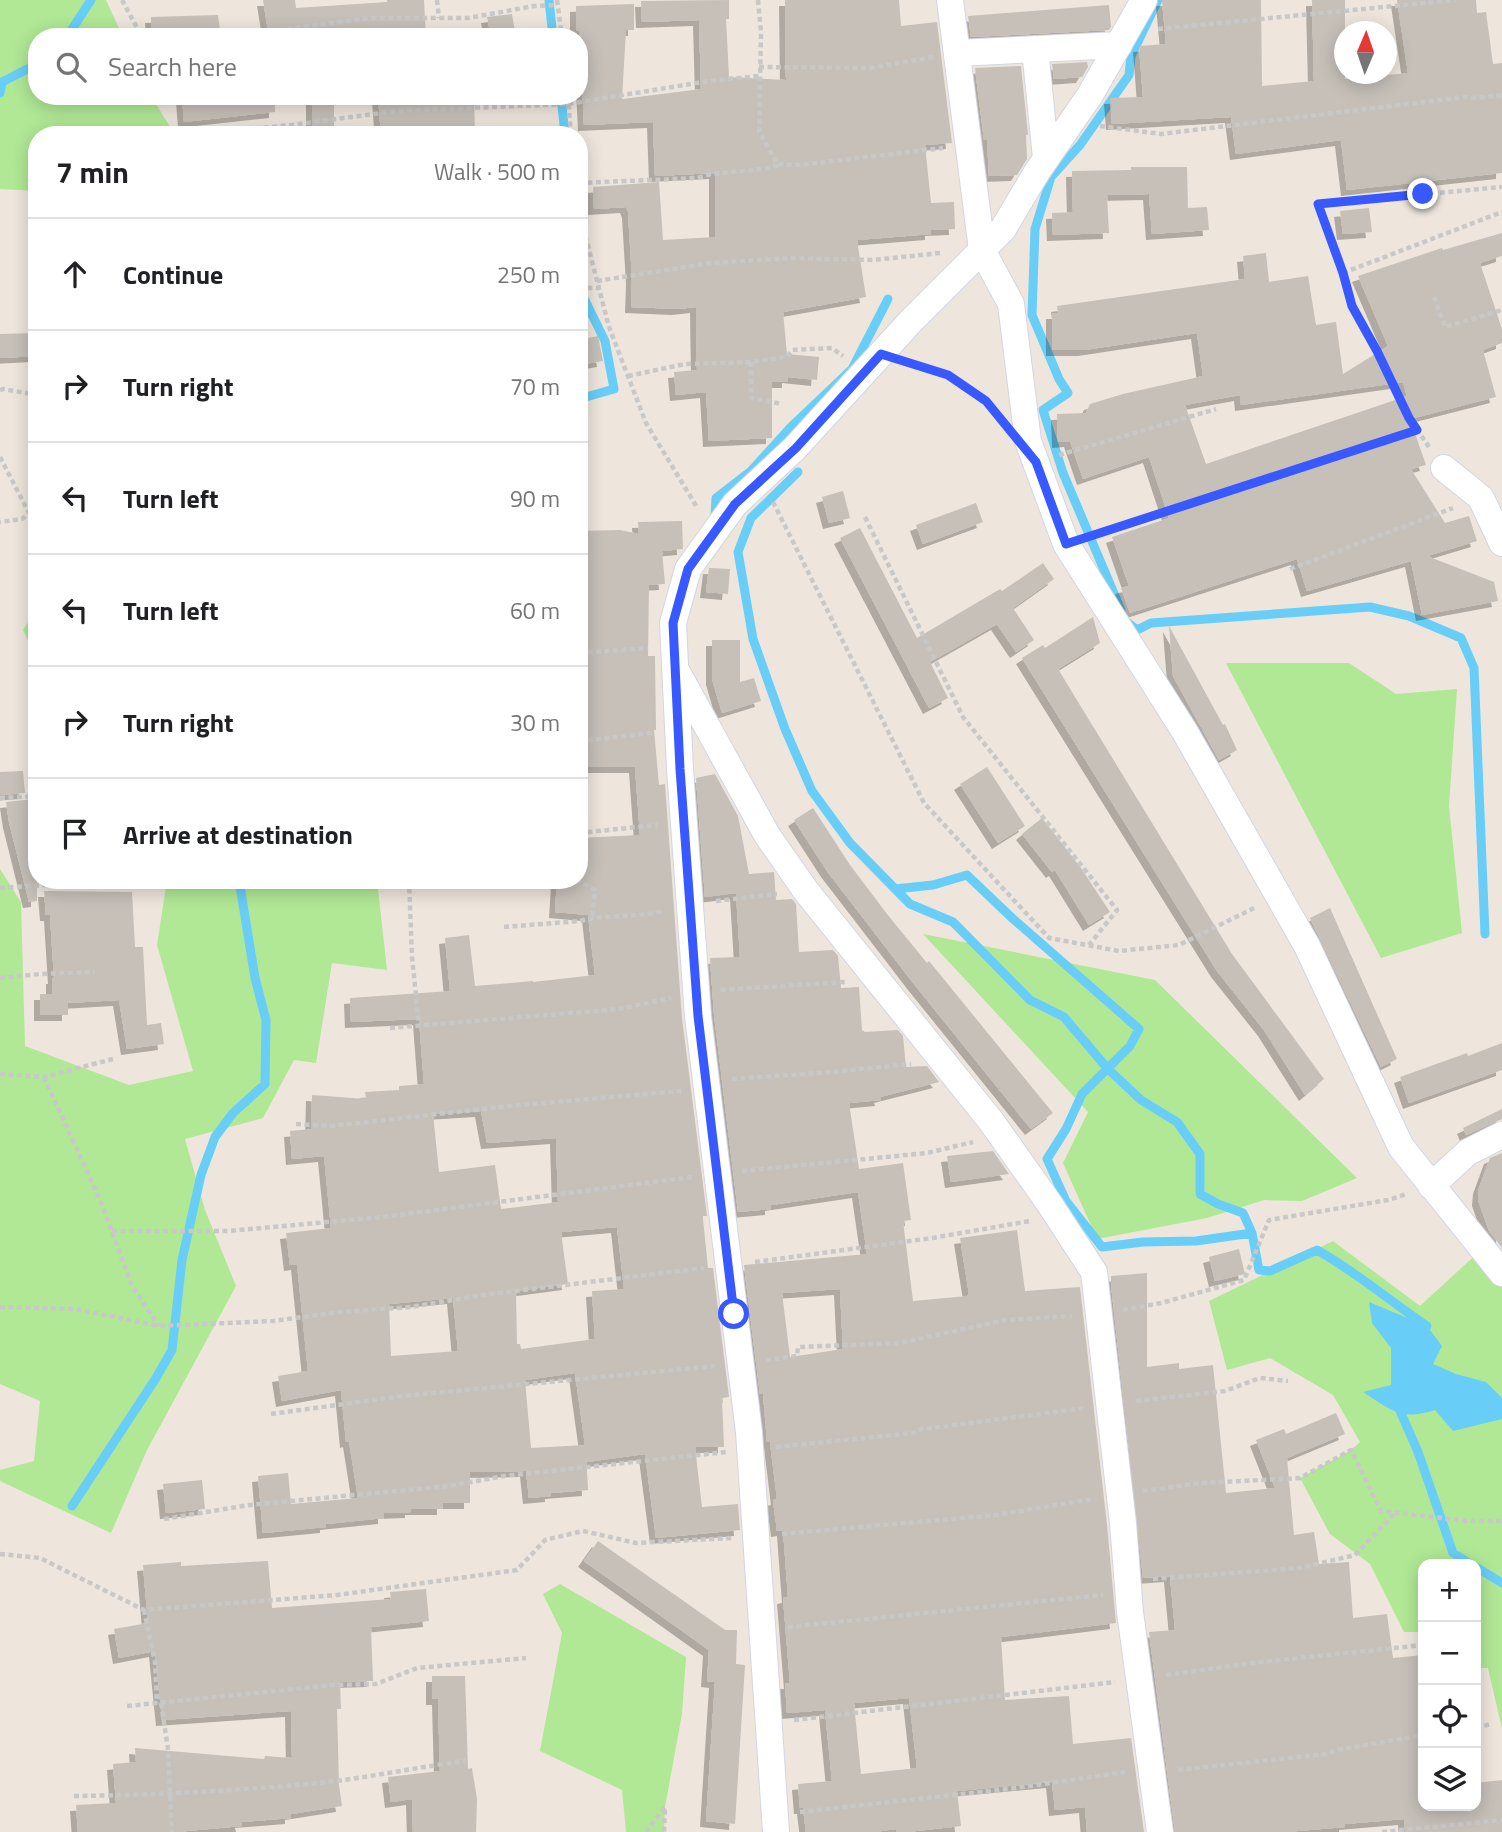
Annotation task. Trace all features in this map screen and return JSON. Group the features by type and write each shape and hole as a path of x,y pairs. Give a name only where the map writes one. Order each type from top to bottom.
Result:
{"street":[{"path":"950,0 982,250 1011,304 1028,441 1066,544 1185,732 1307,946 1401,1147 1502,1273"},
{"path":"775,1823 750,1449 697,992 673,623 688,569 735,504 796,448 872,363 1003,229 1144,0"},
{"path":"957,53 1035,49 1122,39"},
{"path":"1035,49 1046,158"},
{"path":"1444,468 1481,498 1502,543"},
{"path":"674,656 767,835 806,891 1000,1135 1053,1208 1094,1272 1128,1587 1160,1832"},
{"path":"1431,1186 1468,1152 1502,1135"}],"path":[{"path":"122,0 137,28"},
{"path":"437,0 439,18"},
{"path":"758,0 761,32 759,131 777,164 800,165 968,145"},
{"path":"1122,39 1456,0"},
{"path":"295,28 370,18 468,18 557,2 561,28"},
{"path":"759,67 870,68 957,53"},
{"path":"588,101 709,81 759,76"},
{"path":"1071,122 1161,134 1465,97 1502,95"},
{"path":"281,126 396,111 543,105"},
{"path":"568,105 570,126"},
{"path":"588,183 697,178 711,174 771,169 780,164"},
{"path":"1444,468 1409,418 1352,306 1318,204 1502,187"},
{"path":"1343,273 1502,212"},
{"path":"588,246 609,327 646,423 713,534"},
{"path":"597,281 711,262 791,258 873,260 982,250"},
{"path":"588,288 599,288"},
{"path":"1434,297 1446,327 1502,310"},
{"path":"628,376 685,364 751,362 788,357 792,349 832,348 872,363 948,375 986,401 1003,421"},
{"path":"751,362 751,398 782,404"},
{"path":"0,390 28,393"},
{"path":"1036,462 1216,409"},
{"path":"1066,544 1417,430"},
{"path":"0,457 28,511"},
{"path":"762,479 924,803 1049,939 1119,951 1179,945 1279,896"},
{"path":"1290,569 1481,498"},
{"path":"0,522 22,519 28,514"},
{"path":"865,517 963,717 1117,910 1088,945"},
{"path":"588,653 674,656"},
{"path":"588,740 678,731"},
{"path":"0,797 28,796"},
{"path":"588,832 684,823"},
{"path":"0,888 28,886"},
{"path":"588,886 595,890 592,918"},
{"path":"409,889 412,957 419,1024"},
{"path":"505,927 646,915 690,904 806,891"},
{"path":"390,1028 619,1009 697,992 848,982 869,969"},
{"path":"0,978 95,972"},
{"path":"296,1124 333,1126 477,1111 509,1105 932,1062 939,1056"},
{"path":"0,1074 44,1077 113,1059"},
{"path":"44,1077 132,1286 159,1326"},
{"path":"111,1231 229,1231 312,1223 536,1198 717,1173 927,1153 1000,1135"},
{"path":"271,1414 403,1396 740,1364 797,1356 798,1347 900,1343 1005,1320 1098,1315 1161,1303 1244,1280 1269,1220 1388,1200 1431,1186"},
{"path":"0,1307 75,1309 159,1326 273,1321 340,1312 411,1307 482,1295 932,1238 1035,1220 1053,1208"},
{"path":"164,1520 249,1505 450,1486 504,1476 597,1465 914,1433 916,1430 1226,1391 1260,1378 1288,1381"},
{"path":"0,1554 40,1558 144,1610 337,1595 517,1570 545,1540 583,1531 636,1543 756,1536 996,1515 1202,1483 1300,1478 1351,1450 1381,1511 1467,1521 1502,1521"},
{"path":"762,1630 1300,1568 1355,1555 1395,1513"},
{"path":"144,1610 168,1749 172,1832"},
{"path":"769,1723 1252,1663 1418,1646"},
{"path":"127,1706 333,1685 376,1684 417,1668 526,1658"},
{"path":"1481,1727 1491,1724"},
{"path":"775,1823 1153,1770 1326,1754 1418,1736"},
{"path":"74,1796 170,1794 320,1783 466,1761"},
{"path":"646,1832 664,1807 664,1832"},
{"path":"1382,1832 1502,1820"}],"green space":[{"path":"0,0 106,0 119,28 28,28 28,105 157,105 169,126 28,126 28,191 0,189"},
{"path":"28,622 28,641 23,630"},
{"path":"1226,663 1349,663 1396,694 1457,689 1449,806 1462,933 1381,958"},
{"path":"0,869 21,902 25,1046 129,1085 193,1071 157,945 166,889 378,889 387,970 332,963 316,1063 294,1060 263,1118 185,1139 205,1210 236,1286 147,1450 111,1533 0,1481 0,1470 34,1461 40,1401 0,1384"},
{"path":"923,934 1155,980 1357,1178 1302,1201 1264,1200 1207,1218 1097,1239 1063,1163 1088,1112"},
{"path":"1333,1241 1420,1306 1482,1249 1502,1273 1502,1729 1488,1668 1481,1668 1481,1559 1418,1559 1418,1632 1404,1632 1370,1564 1330,1534 1300,1478 1351,1450 1360,1442 1333,1395 1270,1358 1227,1370 1209,1301"},
{"path":"560,1584 686,1657 682,1714 665,1807 664,1832 626,1832 622,1790 540,1751 562,1633 543,1594"}],"water":[{"path":"1369,1302 1427,1326 1442,1346 1433,1364 1486,1382 1502,1398 1502,1419 1453,1431 1435,1410 1413,1414 1397,1412 1363,1392 1391,1385 1391,1348 1372,1323"}],"building":[{"path":"263,0 295,0 296,8 387,0 424,0 426,28 268,28"},
{"path":"729,0 729,19 726,19 729,77 786,80 785,0 899,0 901,26 937,22 952,143 925,145 931,203 954,202 955,229 931,230 931,234 857,240 866,297 783,312 787,354 819,357 817,380 788,377 788,382 772,382 772,438 709,441 706,392 676,395 674,372 697,370 696,307 631,307 628,212 626,207 594,209 593,187 659,182 663,240 715,237 715,173 655,176 653,122 584,125 583,105 588,105 588,28 576,28 576,6 634,4 634,30 626,30 622,99 701,89 699,20 642,22 641,1"},
{"path":"1162,0 1261,0 1262,86 1314,81 1312,0 1345,0 1345,21 1334,21 1334,84 1397,84 1397,74 1408,73 1397,0 1476,0 1477,13 1486,12 1493,64 1502,63 1502,173 1347,190 1341,140 1236,154 1231,117 1112,124 1110,98 1143,97 1139,46 1166,44"},
{"path":"1109,5 1109,30 971,37 968,16"},
{"path":"512,14 514,28 489,28 487,17"},
{"path":"218,15 220,28 152,28 151,17"},
{"path":"1087,62 1088,67 1082,77 1054,79 1052,64"},
{"path":"1021,66 1028,135 1027,159 1017,175 989,176 987,140 984,140 975,68"},
{"path":"183,105 275,105 275,112 184,122"},
{"path":"312,105 334,105 334,126 312,126"},
{"path":"379,105 474,105 475,126 380,126"},
{"path":"1131,167 1187,167 1188,208 1207,207 1209,230 1152,234 1149,194 1107,195 1109,233 1053,235 1052,213 1073,212 1072,171 1131,170"},
{"path":"1369,208 1372,232 1343,234 1340,211"},
{"path":"1502,233 1502,256 1480,263 1502,329 1502,343 1483,350 1496,397 1410,419 1426,465 1411,469 1445,523 1469,516 1477,541 1427,556 1494,582 1498,601 1422,615 1411,561 1307,591 1297,559 1130,613 1121,588 1129,586 1112,537 1169,518 1149,457 1083,479 1070,441 1058,442 1057,414 1086,413 1090,404 1203,376 1197,333 1084,350 1052,350 1052,313 1058,313 1057,306 1245,279 1243,256 1266,253 1269,282 1308,276 1316,325 1336,322 1343,374 1388,346 1358,276 1442,248 1443,250","holes":["1403,382 1407,396 1206,464 1185,405 1240,395 1241,405"]},
{"path":"28,333 28,356 0,358 0,334"},
{"path":"598,336 603,361 588,364 588,338"},
{"path":"843,491 850,518 829,523 822,497"},
{"path":"976,503 983,522 923,544 916,525"},
{"path":"682,521 683,549 662,551 665,584 649,585 648,656 655,656 654,730 659,785 665,784 682,1018 707,1216 703,1216 703,1219 708,1268 713,1268 729,1397 722,1398 724,1447 695,1447 702,1507 738,1504 740,1530 656,1538 645,1454 587,1462 586,1451 588,1490 529,1498 526,1471 470,1472 470,1503 443,1503 443,1509 411,1509 411,1512 384,1513 384,1518 263,1533 258,1476 288,1473 291,1504 358,1498 349,1441 346,1442 341,1390 282,1401 278,1376 308,1371 297,1264 290,1265 286,1233 331,1228 324,1156 292,1159 290,1131 311,1129 312,1095 366,1099 365,1092 399,1090 399,1086 424,1084 419,1019 351,1022 350,998 450,991 445,938 469,935 475,986 595,975 588,915 555,912 556,889 588,889 588,838 640,835 635,767 588,767 588,531 620,530 639,534 638,522","holes":["481,1111 487,1143 556,1138 558,1202 501,1209 495,1165 439,1172 433,1114","617,1227 624,1289 592,1291 595,1339 521,1349 520,1344 517,1344 516,1291 568,1284 561,1232","453,1298 458,1351 391,1356 389,1304","575,1373 585,1445 531,1448 525,1380"]},
{"path":"860,528 917,638 1000,589 1002,591 1043,563 1054,579 1013,608 1034,640 1016,652 997,624 930,662 948,698 929,708 840,538"},
{"path":"709,568 730,569 728,594 706,592"},
{"path":"1093,617 1100,643 1058,669 1232,954 1324,1079 1305,1095 1264,1030 1217,971 1022,658 1043,645 1045,648"},
{"path":"1169,626 1237,750 1219,760 1173,676"},
{"path":"712,640 740,640 740,682 754,678 761,701 722,713 712,679"},
{"path":"987,767 1025,826 998,843 960,784"},
{"path":"23,771 25,793 0,795 0,772"},
{"path":"715,774 738,816 749,874 774,872 776,900 792,899 796,904 799,952 833,950 838,956 841,988 859,987 862,1030 898,1030 903,1036 906,1067 927,1066 939,1082 880,1097 881,1100 849,1103 859,1169 903,1163 911,1220 903,1221 913,1301 967,1296 969,1294 960,1238 1017,1230 1025,1291 1080,1287 1116,1623 1001,1637 1005,1700 1069,1696 1073,1744 1131,1738 1144,1832 1087,1832 1085,1807 1055,1810 1052,1782 957,1791 961,1826 907,1832 897,1832 896,1829 874,1832 806,1832 798,1784 832,1781 825,1710 787,1713 785,1683 790,1683 783,1598 788,1597 783,1530 777,1531 773,1500 777,1499 770,1442 767,1442 763,1393 760,1394 744,1265 867,1254 858,1192 771,1205 771,1209 738,1212 714,1014 710,958 740,957 736,893 705,897 696,778","holes":["840,1289 843,1349 790,1357 782,1293","909,1698 917,1768 861,1774 854,1703"]},
{"path":"28,800 28,889 37,889 37,901 29,902 6,802"},
{"path":"813,808 850,865 887,914 927,963 929,961 1053,1113 1031,1129 914,984 827,871 794,820"},
{"path":"1042,818 1081,868 1110,912 1089,925 1055,870 1052,872 1022,834"},
{"path":"44,891 132,892 135,947 143,947 147,1025 161,1023 164,1044 127,1049 119,1000 68,1003 68,1015 40,1015 40,994 52,994 54,978 50,915 46,915"},
{"path":"1330,908 1397,1059 1381,1067 1310,918"},
{"path":"1502,1043 1502,1070 1409,1103 1400,1077"},
{"path":"1502,1109 1502,1119 1466,1135 1463,1128"},
{"path":"993,1151 1009,1174 951,1182 947,1156"},
{"path":"1502,1153 1502,1248 1489,1231 1478,1200 1479,1188 1490,1158"},
{"path":"1239,1249 1245,1274 1215,1281 1209,1257"},
{"path":"1147,1273 1147,1367 1179,1363 1179,1369 1213,1365 1226,1493 1275,1488 1256,1440 1284,1429 1286,1434 1336,1413 1345,1434 1287,1458 1294,1535 1314,1532 1319,1564 1349,1562 1353,1618 1387,1614 1393,1658 1418,1656 1418,1811 1481,1811 1481,1782 1502,1780 1502,1832 1405,1832 1404,1819 1285,1832 1175,1832 1149,1632 1175,1630 1170,1576 1143,1578 1111,1276"},
{"path":"202,1480 205,1509 166,1513 163,1484"},
{"path":"598,1541 725,1630 737,1630 736,1664 745,1665 735,1824 706,1821 715,1682 707,1681 709,1650 584,1561"},
{"path":"268,1561 272,1608 391,1599 390,1592 426,1589 429,1621 371,1627 373,1681 340,1682 341,1709 337,1709 342,1806 291,1814 291,1818 241,1822 242,1826 176,1832 78,1832 76,1805 116,1803 113,1764 136,1762 135,1748 264,1759 265,1756 292,1758 291,1711 162,1720 155,1651 119,1658 114,1629 148,1623 143,1565 181,1562 181,1566"},
{"path":"432,1676 465,1676 468,1769 472,1768 477,1799 476,1832 413,1832 412,1799 391,1802 388,1777 440,1771 438,1699 432,1699"}],"waterway":[{"path":"73,28 91,0"},
{"path":"549,0 552,28"},
{"path":"1121,610 1063,473 1043,410 1068,393 1059,379 1032,315 1035,229 1051,177 1080,145 1129,75 1131,56 1158,0"},
{"path":"0,93 2,82 28,69"},
{"path":"562,105 564,126"},
{"path":"715,516 716,498 751,471 790,428 852,369 888,299"},
{"path":"588,306 605,341 614,389 588,396"},
{"path":"798,472 751,518 738,552 753,639 785,729 812,791 850,843 910,904 953,922 1030,1000 1064,1017 1107,1068 1141,1100 1177,1122 1200,1154 1200,1194 1243,1213 1252,1233 1259,1270 1270,1271 1317,1250 1427,1326"},
{"path":"1127,622 1137,630 1151,623 1370,607 1409,616 1461,638 1474,668 1485,934"},
{"path":"895,889 933,885 967,875 1139,1029 1130,1046 1082,1094 1066,1129 1047,1159 1066,1201 1102,1247 1143,1242 1196,1241 1252,1233"},
{"path":"72,1506 172,1350 182,1260 201,1175 215,1137 233,1113 265,1084 266,1020 255,978 240,889"},
{"path":"1397,1404 1418,1452 1453,1553 1463,1559"},
{"path":"1481,1570 1502,1583"}],"route":[{"path":"734,1314 698,1016 680,769 673,623 688,569 735,504 796,448 881,354 948,375 986,401 1036,462 1066,544 1417,430 1352,306 1318,204 1423,194"}]}
